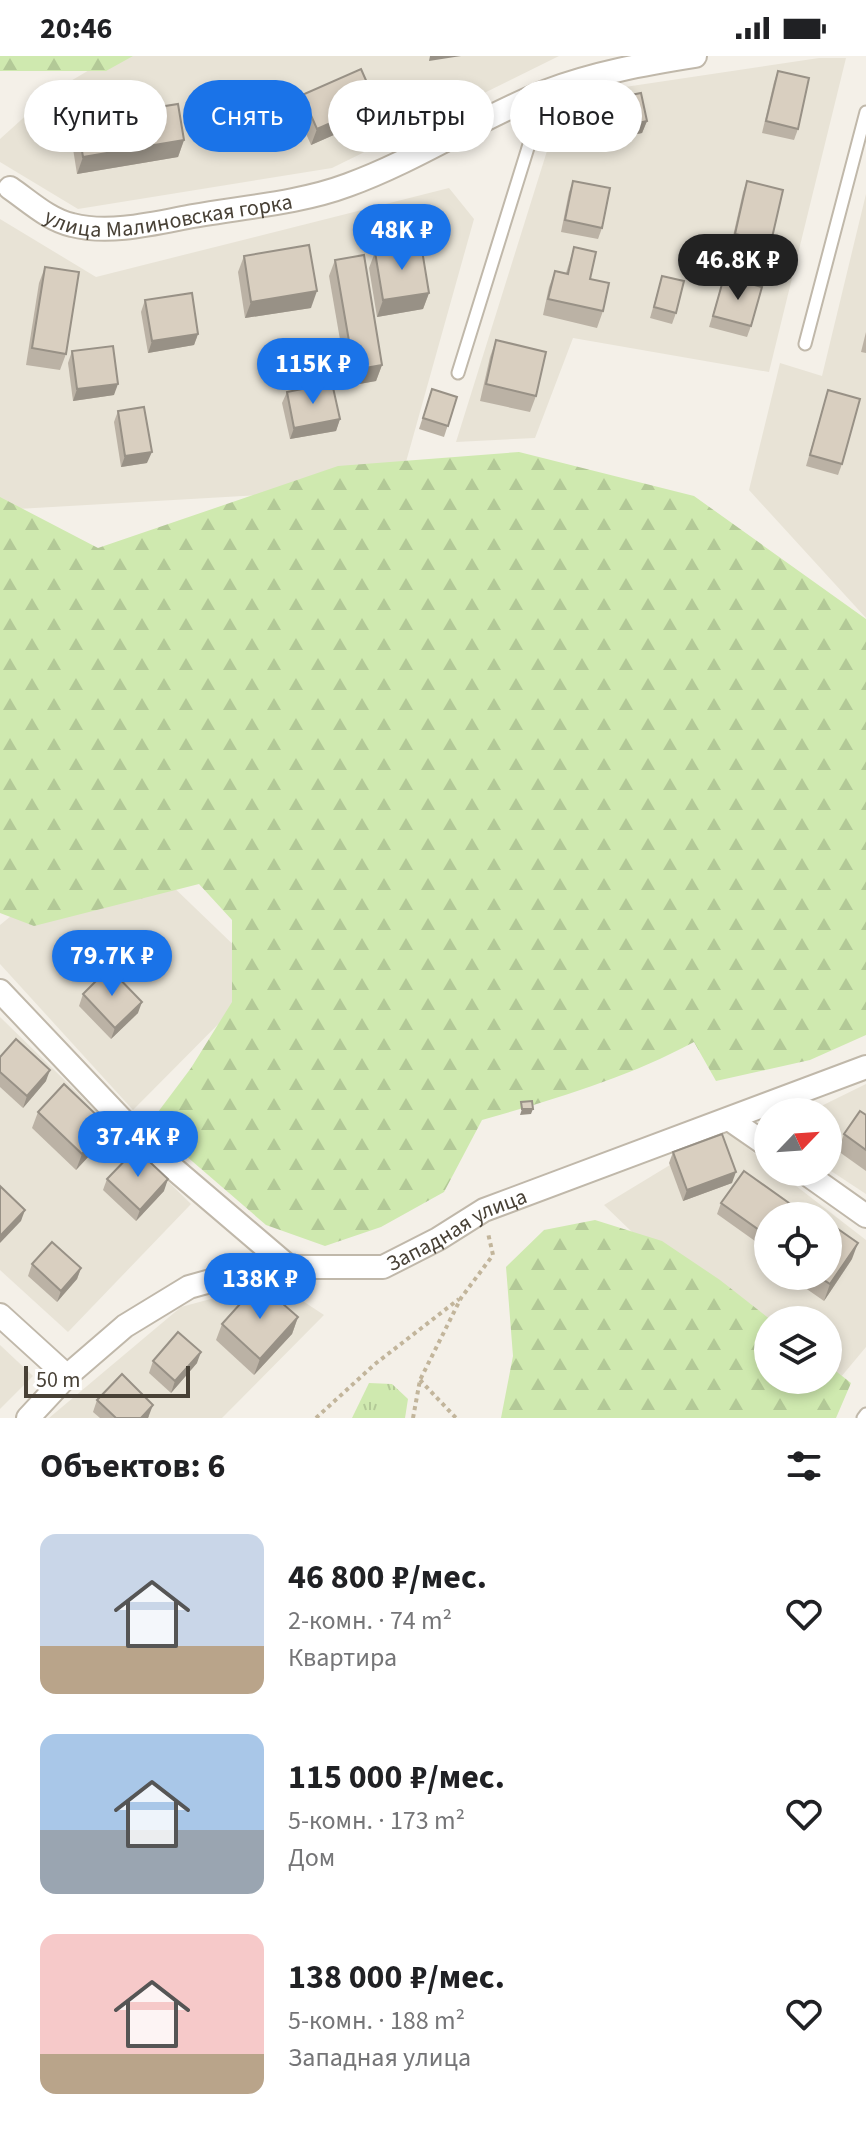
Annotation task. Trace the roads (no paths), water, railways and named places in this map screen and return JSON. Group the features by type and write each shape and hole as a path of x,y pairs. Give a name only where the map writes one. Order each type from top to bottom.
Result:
{"street":[{"name":"улица Малиновская горка","path":"583,80 617,69 695,56"},
{"name":"улица Малиновская горка","path":"10,188 69,225 96,228 163,221 325,192 379,171 510,109"},
{"path":"0,991 146,1145 289,1267"},
{"name":"Западная улица","path":"28,1418 67,1376 125,1326 189,1287 243,1272 289,1267 383,1267 438,1239 484,1210 866,1067"},
{"path":"729,1119 754,1136"},
{"path":"824,1186 866,1216"},
{"path":"0,1315 67,1376"}],"lane":[{"path":"805,344 866,112"},
{"path":"458,373 526,152"}]}
